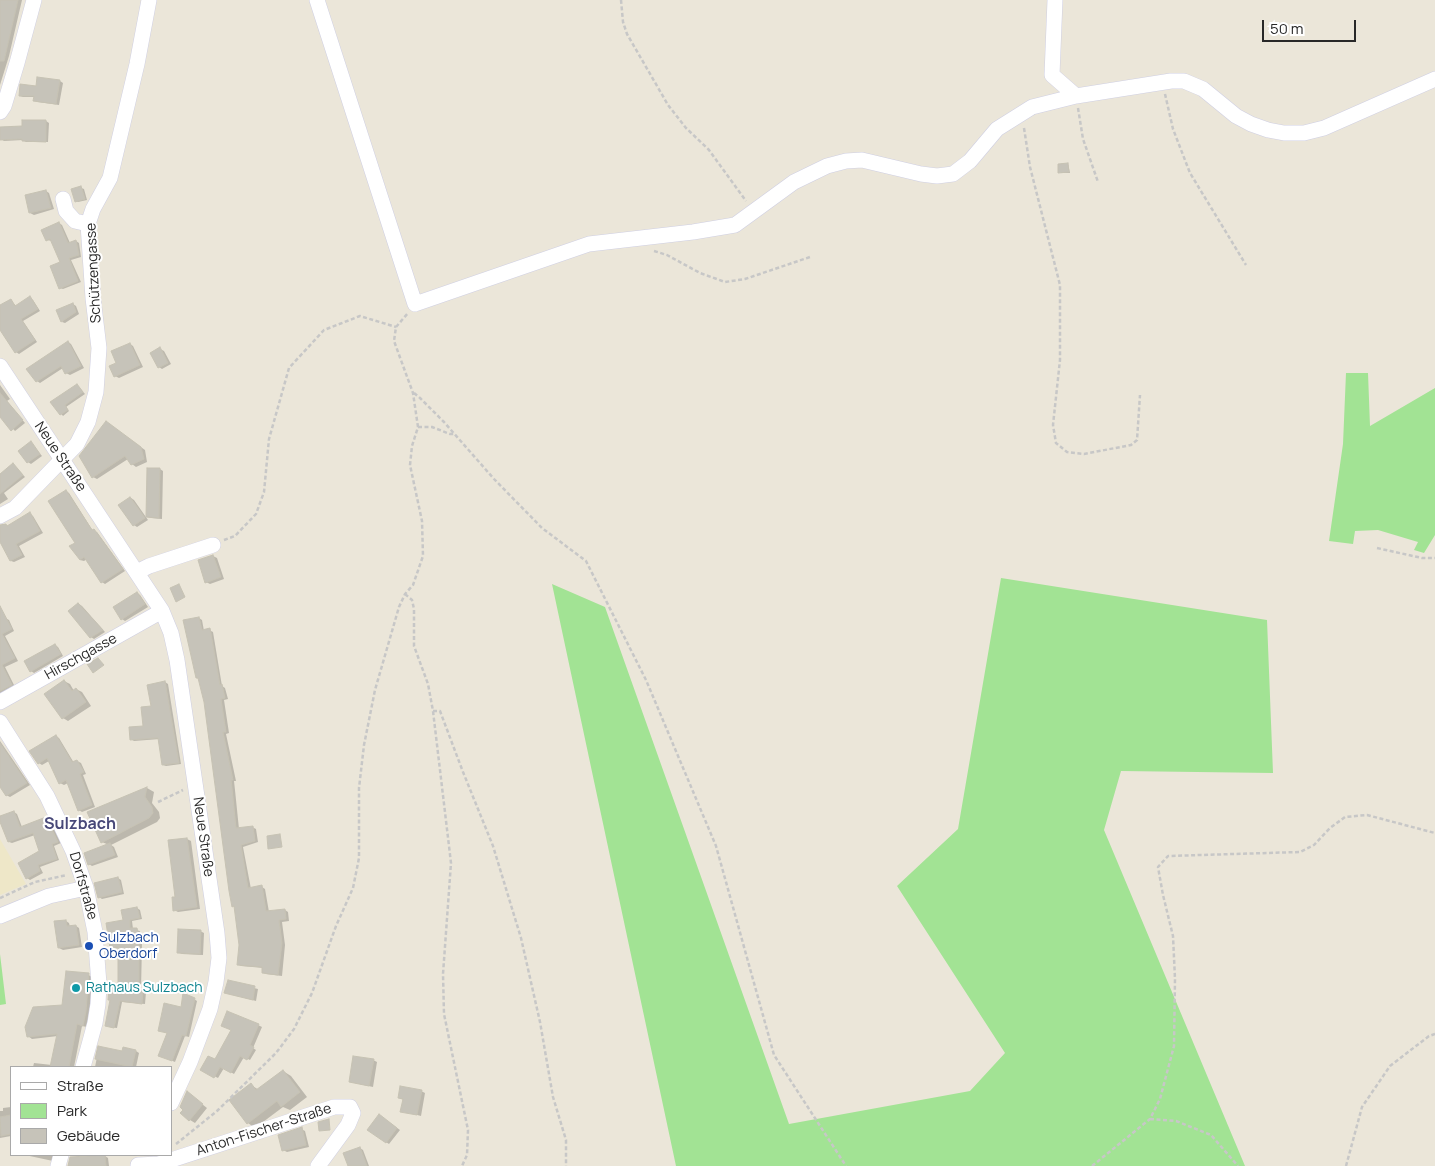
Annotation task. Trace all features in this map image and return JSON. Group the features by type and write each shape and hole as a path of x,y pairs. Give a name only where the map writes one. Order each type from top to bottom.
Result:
{"street":[{"path":"0,112 4,106 34,0"},
{"name":"Schützengasse","path":"0,516 15,508 77,444 88,422 96,392 99,348 93,298 88,224 93,208 110,178 137,64 149,0"},
{"path":"317,0 416,304 589,244 693,232 735,225 794,182 826,166 846,161 862,160 937,176 953,174 970,161 997,129 1032,107 1076,96 1184,81 1203,89 1236,116 1251,124 1284,133 1304,133 1324,128 1435,80"},
{"path":"1055,0 1052,75 1076,96"},
{"path":"63,199 66,211 75,221 88,224"},
{"name":"Neue Straße","path":"0,366 162,611 171,633 177,660 217,933 219,958 210,1009 190,1062 172,1101"},
{"path":"137,572 149,566 213,545"},
{"name":"Hirschgasse","path":"0,702 162,611"},
{"name":"Dorfstraße","path":"0,722 47,796 64,829 86,888 95,932 99,984 95,1023 83,1066"},
{"path":"0,916 49,896 86,888"},
{"name":"Anton-Fischer-Straße","path":"140,1162 159,1164 334,1107 350,1106 353,1113 348,1125 318,1166"}],"path":[{"path":"621,0 623,22 627,34 668,105 686,128 709,150 753,213"},
{"path":"1162,83 1173,129 1190,173 1246,265"},
{"path":"1076,96 1083,139 1098,182"},
{"path":"1020,115 1023,121 1030,167 1060,285 1060,360 1053,425 1056,443 1067,452 1084,454 1131,445 1137,440 1140,395"},
{"path":"652,250 667,255 700,273 725,282 746,279 810,257"},
{"path":"172,1147 216,1111 276,1053 294,1029 312,993 336,926 353,888 359,858 359,788 364,746 375,690 399,607 405,594 413,585 422,556 422,521 410,466 412,446 418,427 413,393 394,341 396,326 416,304"},
{"path":"213,545 235,536 256,514 264,492 269,439 289,368 324,330 360,316 396,326"},
{"path":"413,393 420,398 542,528 586,561 646,680 716,846 774,1055 846,1166"},
{"path":"418,427 432,427 454,434"},
{"path":"1377,548 1422,558 1435,558"},
{"path":"405,594 412,600 414,610 414,646 428,684 433,711 451,863 443,974 444,1014 468,1130 467,1155 462,1166"},
{"path":"433,711 440,711 493,846 521,938 540,1022 553,1097 566,1140 566,1166"},
{"path":"158,802 186,788"},
{"path":"1092,1166 1150,1119 1160,1099 1174,1046 1175,979 1173,936 1158,866 1168,856 1300,852 1314,845 1330,828 1345,817 1367,815 1435,834"},
{"path":"0,898 35,882 81,873"},
{"path":"1346,1166 1362,1107 1390,1066 1429,1036 1435,1034"},
{"path":"1150,1119 1176,1122 1211,1135 1238,1166"}],"shaded area":[{"path":"0,839 26,884 0,895"}],"green space":[{"path":"1346,373 1368,373 1370,426 1435,388 1435,535 1424,553 1414,550 1418,542 1378,530 1355,531 1353,544 1329,541 1343,444"},
{"path":"1001,578 1267,620 1273,773 1121,771 1104,830 1245,1166 676,1166 552,584 605,607 789,1124 970,1091 1005,1053 897,886 958,829"},
{"path":"0,954 6,1004 0,1005"}],"building":[{"path":"0,0 18,0 4,61 0,61"},
{"path":"37,77 60,80 56,104 33,101 34,96 19,96 20,84 36,86"},
{"path":"22,120 46,120 46,142 22,141 22,139 0,140 0,127 22,126"},
{"path":"1068,163 1069,172 1058,173 1058,164"},
{"path":"81,186 85,199 75,202 71,189"},
{"path":"46,190 51,208 29,213 25,195"},
{"path":"59,222 68,243 76,240 79,255 69,258 78,281 59,289 50,266 60,262 50,239 46,241 41,230"},
{"path":"30,296 38,309 21,319 35,340 15,353 0,330 0,305 11,299 15,306"},
{"path":"73,303 76,312 61,322 56,310"},
{"path":"68,341 81,366 65,374 61,366 36,382 26,369"},
{"path":"130,343 140,365 114,377 109,366 116,363 111,351"},
{"path":"160,347 168,363 158,368 150,353"},
{"path":"77,384 83,392 65,405 68,410 60,415 50,402"},
{"path":"0,393 23,420 11,431 0,417"},
{"path":"106,421 141,447 144,459 131,465 125,456 92,478 79,456"},
{"path":"31,441 40,454 27,463 18,451"},
{"path":"13,463 23,475 0,494 0,474"},
{"path":"147,468 160,468 159,518 146,517"},
{"path":"66,490 92,530 94,529 123,569 101,583 84,557 80,560 69,546 75,543 48,501"},
{"path":"130,497 145,518 133,526 118,505"},
{"path":"30,512 40,531 16,544 22,555 10,561 0,542 0,525 6,524 7,526"},
{"path":"213,555 221,577 205,583 198,560"},
{"path":"179,584 185,597 176,602 170,588"},
{"path":"137,592 145,604 121,620 113,607"},
{"path":"78,603 103,630 90,638 68,611"},
{"path":"0,606 12,629 2,634 15,658 2,665 12,685 0,691"},
{"path":"199,617 202,630 210,628 220,685 222,684 225,698 221,699 226,732 223,732 233,780 231,780 236,828 253,826 255,841 241,845 248,888 262,885 266,911 285,909 286,919 279,920 282,943 278,975 262,973 262,967 237,965 239,945 234,906 232,907 229,891 204,702 198,678 196,678 183,620"},
{"path":"55,644 61,654 30,672 24,661"},
{"path":"98,658 104,665 93,673 87,664"},
{"path":"64,680 72,691 76,688 86,702 62,719 44,694"},
{"path":"165,681 179,763 162,765 158,738 130,740 129,727 143,726 141,707 151,706 147,685"},
{"path":"56,735 72,762 77,760 84,772 80,774 92,805 78,811 66,780 59,784 47,758 38,764 29,751"},
{"path":"0,743 27,783 6,796 0,787"},
{"path":"147,787 145,797 152,807 153,813 149,818 101,843 87,812"},
{"path":"14,811 20,827 46,817 58,842 52,844 57,859 38,865 40,871 26,879 18,863 39,851 33,833 8,842 0,822 0,816"},
{"path":"280,834 282,847 268,849 267,836"},
{"path":"187,838 197,907 173,911 172,897 175,897 168,840"},
{"path":"110,843 115,855 88,865 84,853"},
{"path":"118,877 122,892 98,898 94,883"},
{"path":"137,907 140,918 130,920 130,928 137,928 140,943 139,989 143,989 142,1004 120,1001 114,1028 105,1026 110,1000 108,1000 109,986 118,987 118,947 110,948 106,923 123,920 121,910"},
{"path":"66,920 67,926 76,925 79,945 58,948 54,921"},
{"path":"178,929 201,930 200,954 177,953"},
{"path":"66,971 89,973 83,1026 77,1024 69,1066 50,1066 57,1034 27,1037 25,1027 33,1007 62,1005"},
{"path":"228,980 255,986 253,1000 224,993"},
{"path":"183,993 195,998 186,1036 182,1035 172,1061 158,1056 167,1033 158,1031 164,1003 181,1007"},
{"path":"227,1011 259,1024 250,1045 254,1047 247,1060 240,1056 231,1073 220,1067 214,1078 200,1070 208,1056 215,1059 231,1030 221,1026"},
{"path":"98,1046 122,1051 123,1047 136,1050 132,1066 95,1059"},
{"path":"353,1056 374,1059 369,1086 349,1082"},
{"path":"283,1070 300,1092 281,1107 277,1101 247,1124 229,1100 251,1083 256,1090"},
{"path":"400,1086 422,1090 417,1115 400,1112 403,1099 398,1098"},
{"path":"187,1091 203,1104 189,1121 180,1113 183,1110 180,1107"},
{"path":"379,1114 397,1128 386,1143 367,1130"},
{"path":"10,1115 10,1134 1,1136 0,1117"},
{"path":"329,1119 330,1130 319,1131 318,1122"},
{"path":"302,1127 306,1145 282,1151 278,1135"},
{"path":"360,1147 367,1166 348,1166 343,1153"},
{"path":"105,1156 106,1166 68,1166 70,1157"}],"place":[{"name":"Sulzbach Oberdorf","path":"89,946"},
{"name":"Rathaus Sulzbach","path":"76,988"}],"district":[{"name":"Sulzbach","path":"80,825"}]}
